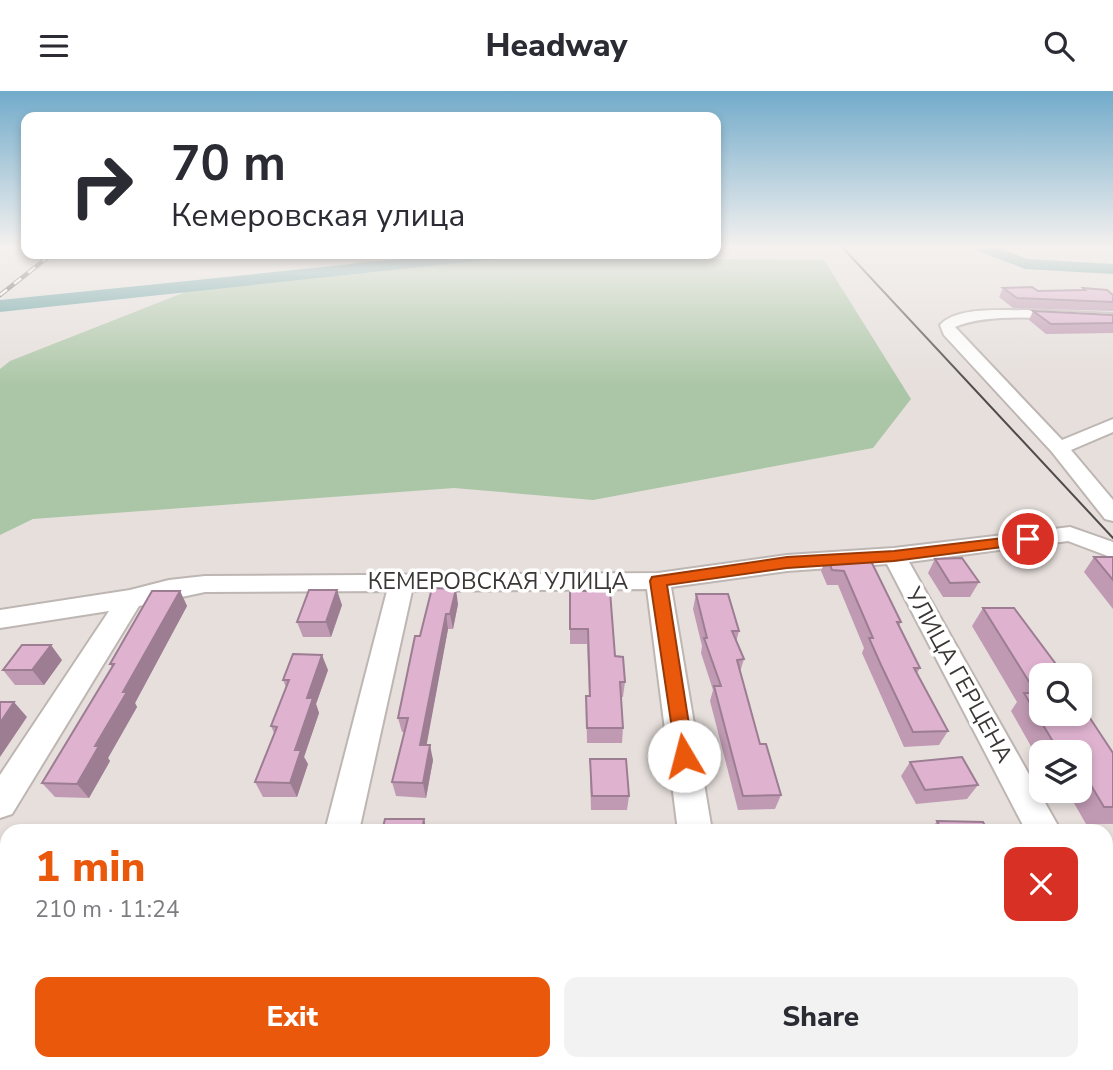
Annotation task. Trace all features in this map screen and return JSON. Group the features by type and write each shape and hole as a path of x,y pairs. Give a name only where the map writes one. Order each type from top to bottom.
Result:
{"street":[{"path":"1113,318 989,315 954,320 947,325 948,332 1059,448 1113,513"},
{"path":"1059,448 1113,425"},
{"name":"КЕМЕРОВСКАЯ УЛИЦА","path":"0,619 130,599 169,589 205,584 658,581 787,563 894,556 1070,534 1113,550"},
{"name":"УЛИЦА ГЕРЦЕНА","path":"894,556 1040,824"},
{"path":"344,824 402,581"},
{"path":"658,581 694,824"},
{"path":"0,803 130,599"}],"green space":[{"path":"181,294 845,294 911,399 873,448 593,500 454,488 33,519 0,535 0,369 10,361"}],"building":[{"path":"1011,294 1111,294 1113,302 1017,298"},
{"path":"1033,311 1113,315 1113,323 1051,324"},
{"path":"827,556 869,557 920,668 914,668 948,731 913,732 869,638 873,638 844,571 832,570"},
{"path":"1094,557 1113,557 1113,580"},
{"path":"962,558 979,582 950,583 935,559"},
{"path":"432,588 456,589 450,614 446,614 420,745 430,745 423,783 392,782 408,718 398,718 415,636 420,636"},
{"path":"309,590 337,590 326,622 297,622"},
{"path":"152,591 180,591 95,746 99,746 77,784 42,783 114,664 110,664"},
{"path":"570,591 610,591 615,656 623,657 625,682 620,682 623,728 587,728 586,696 590,696 588,629 570,629"},
{"path":"696,594 728,594 739,631 732,631 744,659 737,660 760,744 766,744 781,795 743,796 714,686 721,686 704,638 707,638"},
{"path":"983,608 1014,608 1055,663 1029,663 1029,682"},
{"path":"22,645 51,645 32,670 3,670"},
{"path":"293,654 322,655 307,698 313,698 295,750 301,750 290,783 255,782 277,727 271,726 289,680 283,680"},
{"path":"0,702 14,702 0,723"},
{"path":"1092,721 1113,753 1113,807 1104,807 1092,787 1092,740 1052,740 1044,726 1092,726"},
{"path":"962,757 978,785 925,790 910,762"},
{"path":"590,759 626,759 629,796 592,796"},
{"path":"385,819 424,819 423,824 384,824"},
{"path":"937,821 984,824 938,824"}],"waterway":[{"path":"0,306 117,294"}],"tram line":[{"path":"886,294 1113,538"}],"route":[{"path":"684,756 658,581 787,563 894,556 1028,539"}]}
